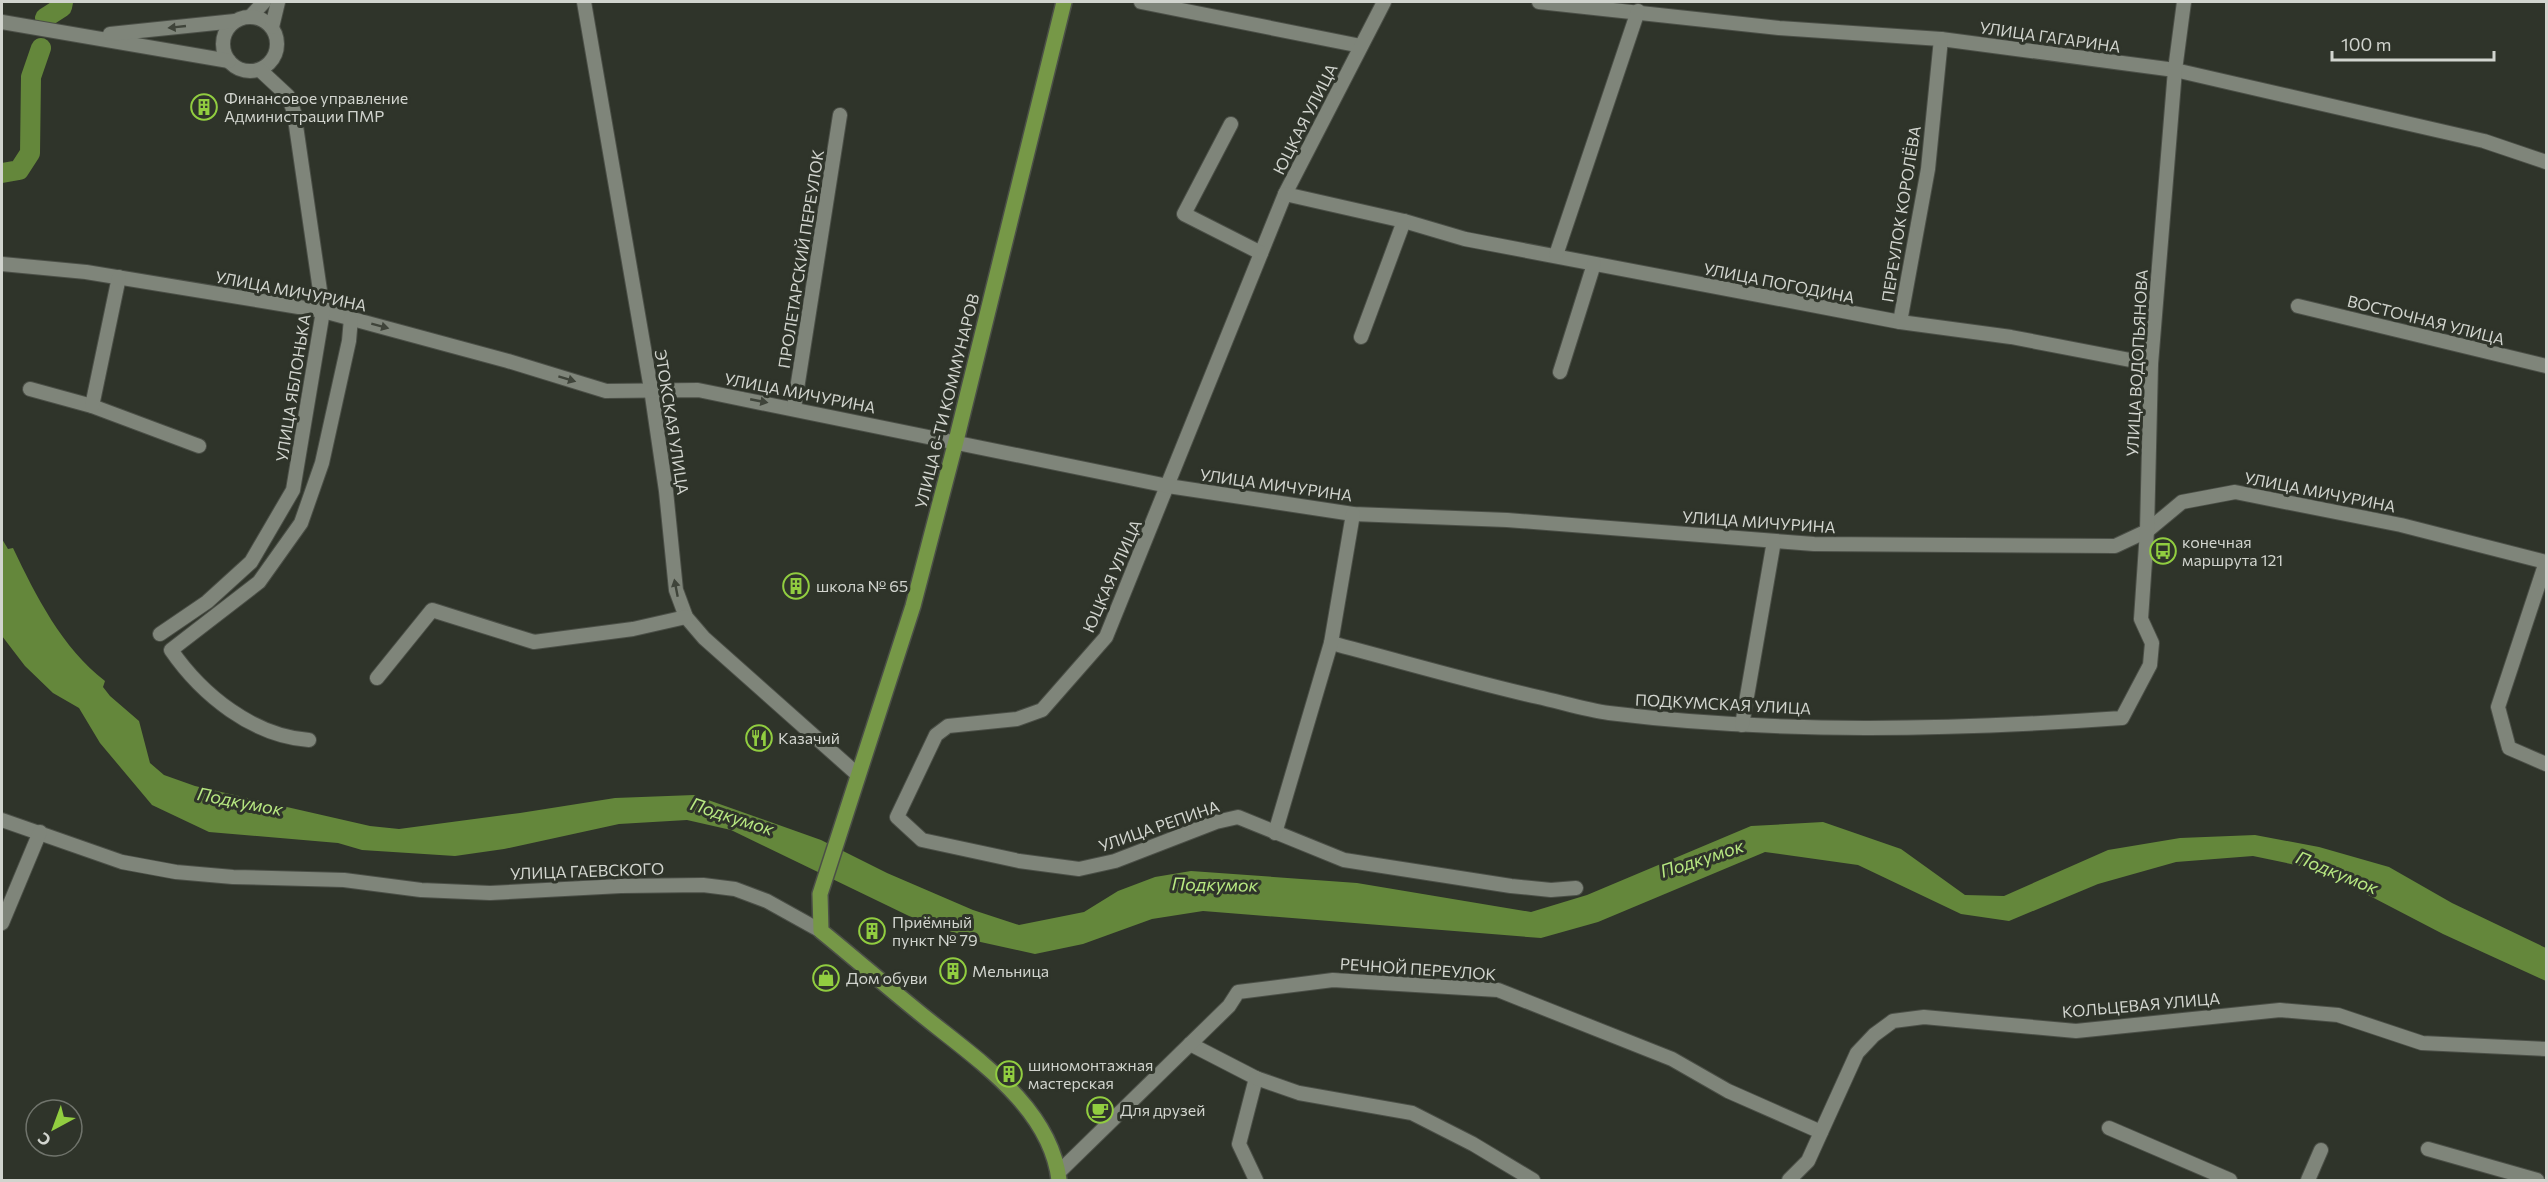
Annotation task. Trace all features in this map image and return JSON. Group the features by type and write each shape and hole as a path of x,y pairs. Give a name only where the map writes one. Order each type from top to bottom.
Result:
{"main road":[{"name":"УЛИЦА 6-ТИ КОММУНАРОВ","path":"821,931 820,894 913,606 957,441 1064,2"},
{"name":"УЛИЦА ГАЕВСКОГО","path":"821,931 1003,1083 1032,1116 1047,1141 1058,1177"}],"street":[{"path":"93,36 236,21 251,16 264,2"},
{"path":"272,27 278,2"},
{"name":"ЭТОКСКАЯ УЛИЦА","path":"584,2 651,389 666,491 676,590 686,617 704,638 858,775"},
{"path":"1141,2 1215,8 1361,45"},
{"name":"ЮЦКАЯ УЛИЦА","path":"897,817 936,735 948,726 1017,719 1042,710 1106,637 1286,194 1384,2"},
{"name":"УЛИЦА ГАГАРИНА","path":"1539,2 1779,28 1941,39 2175,70 2484,141 2547,162"},
{"name":"УЛИЦА ВОДОПЬЯНОВА","path":"2122,718 2150,665 2152,643 2141,619 2147,531 2151,364 2175,70 2184,2"},
{"path":"1556,255 1638,11"},
{"path":"2,22 229,61 238,68 249,71 260,70 271,63 277,51 278,39 272,27 263,20 251,16"},
{"path":"229,61 223,39 225,32 236,21"},
{"name":"ПЕРЕУЛОК КОРОЛЁВА","path":"1900,322 1928,169 1941,39"},
{"name":"УЛИЦА ЯБЛОНЬКА","path":"160,634 207,602 251,562 293,490 323,311 294,112 288,96 260,70"},
{"name":"ПРОЛЕТАРСКИЙ ПЕРЕУЛОК","path":"794,408 840,115"},
{"path":"1231,124 1184,214 1262,253"},
{"name":"УЛИЦА ПОГОДИНА","path":"1286,194 1404,221 1465,239 1900,322 2011,338 2151,364"},
{"path":"1361,337 1404,221"},
{"name":"УЛИЦА МИЧУРИНА","path":"2,264 119,278 323,311 606,391 698,390 957,441 1168,486 1353,514 1518,521 1814,544 2115,546 2147,531 2182,502 2235,492 2401,525 2546,562"},
{"path":"1560,372 1594,264"},
{"path":"92,406 119,278"},
{"name":"ВОСТОЧНАЯ УЛИЦА","path":"2298,306 2547,366"},
{"path":"309,740 284,739 220,705 185,671 171,650 259,582 301,523 322,463 349,341 351,318"},
{"path":"30,389 92,406 199,446"},
{"path":"1275,833 1331,643 1353,514"},
{"path":"1742,724 1774,541"},
{"path":"2546,562 2498,707 2509,748 2547,764"},
{"path":"377,678 432,610 534,642 633,629 686,617"},
{"name":"ПОДКУМСКАЯ УЛИЦА","path":"1331,643 1506,690 1607,713 1742,724 1993,727 2122,718"},
{"name":"УЛИЦА РЕПИНА","path":"897,817 922,840 1019,861 1078,869 1115,861 1216,822 1238,817 1344,860 1511,886 1551,890 1576,888"},
{"name":"УЛИЦА ГАЕВСКОГО","path":"2,820 122,862 176,872 233,877 344,879 421,890 490,893 621,886 703,885 724,888 766,900 821,931"},
{"path":"2,923 40,832"},
{"name":"РЕЧНОЙ ПЕРЕУЛОК","path":"1058,1177 1229,1006 1238,992 1333,980 1498,990 1672,1059 1728,1091 1821,1132"},
{"name":"КОЛЬЦЕВАЯ УЛИЦА","path":"1789,1180 1808,1161 1857,1053 1874,1035 1893,1021 1924,1017 2076,1031 2280,1010 2338,1015 2422,1042 2547,1049"},
{"path":"1190,1044 1256,1078 1299,1093 1412,1113 1473,1144 1533,1180"},
{"path":"1256,1078 1239,1144 1256,1180"},
{"path":"2109,1128 2230,1180"},
{"path":"2428,1149 2537,1180"},
{"path":"2308,1180 2321,1150"}],"water":[{"name":"Подкумок","path":"2,539 8,549 13,548 41,602 63,637 90,668 105,681 103,687 110,696 139,721 150,763 164,775 195,786 370,826 399,829 615,798 694,795 821,840 887,873 973,910 1019,925 1084,912 1118,891 1155,877 1191,871 1357,883 1531,912 1587,895 1751,826 1823,822 1901,849 1965,895 2004,896 2108,850 2180,838 2255,835 2319,847 2389,867 2452,903 2546,948 2546,981 2443,934 2320,870 2253,856 2176,862 2098,884 2009,921 1961,914 1858,865 1765,852 1598,922 1541,938 1203,911 1152,919 1083,944 1035,954 976,941 909,916 731,830 687,820 619,824 504,849 455,856 362,850 338,843 209,832 152,805 100,743 79,708 53,693 25,666 2,636"}],"waterway":[{"path":"45,18 62,7 63,2"},
{"path":"2,173 19,170 30,153 31,77 41,48"}],"place":[{"name":"Финансовое управление Администрации ПМР","path":"204,107"},
{"name":"конечная маршрута 121","path":"2163,551"},
{"name":"школа № 65","path":"796,586"},
{"name":"Казачий","path":"759,738"},
{"name":"Приёмный пункт № 79","path":"872,931"},
{"name":"Мельница","path":"953,971"},
{"name":"Дом обуви","path":"826,978"},
{"name":"шиномонтажная мастерская","path":"1009,1074"},
{"name":"Для друзей","path":"1100,1110"}]}
